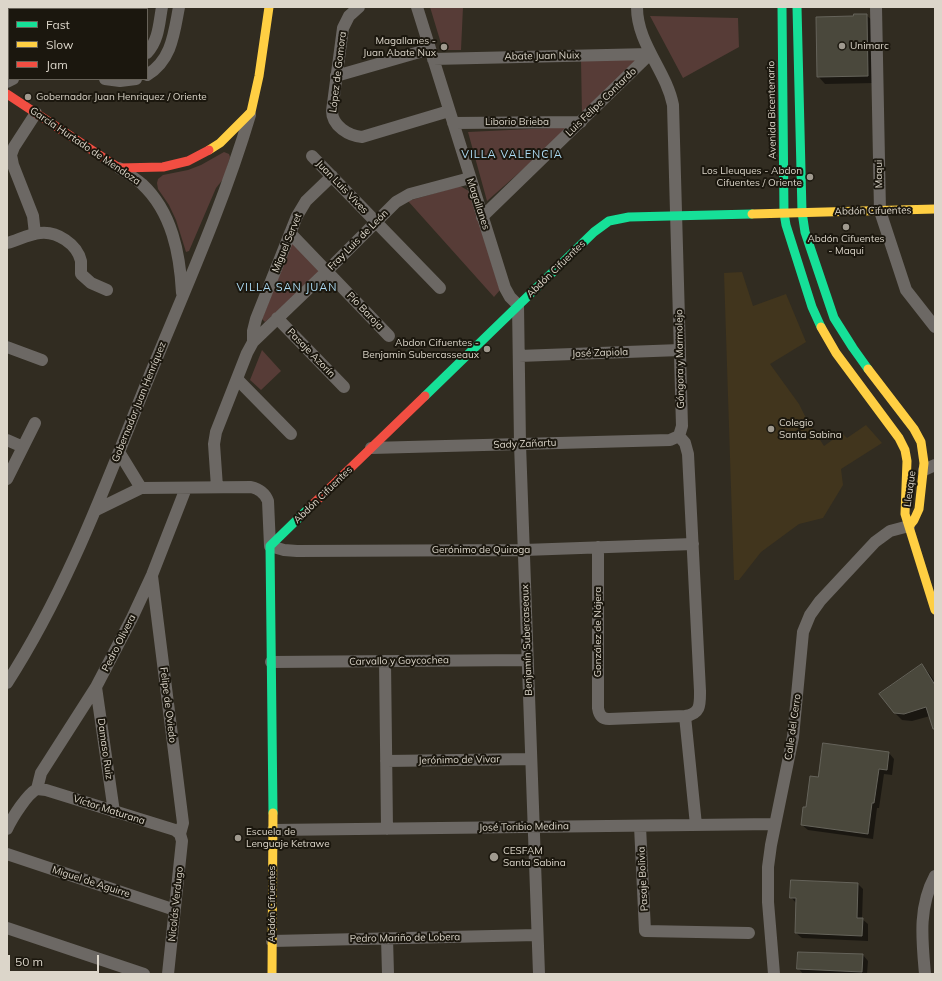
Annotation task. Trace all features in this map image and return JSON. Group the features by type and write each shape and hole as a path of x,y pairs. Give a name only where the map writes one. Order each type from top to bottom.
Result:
{"street":[{"path":"148,52 157,38 162,7"},
{"path":"148,74 156,68 168,54 174,36 179,7"},
{"name":"Gobernador Juan Henríquez","path":"7,683 32,642 81,546 228,184 251,112 260,76 269,7"},
{"name":"López de Gomora","path":"333,119 332,111 336,76 344,24 349,16 359,7"},
{"name":"Magallanes","path":"417,7 505,288 518,305"},
{"name":"Góngora y Marmolejo","path":"637,7 639,28 650,54 666,82 673,105 682,426 679,436"},
{"name":"Avenida Bicentenario","path":"782,7 784,213"},
{"path":"798,7 802,212"},
{"name":"Maqui","path":"876,7 880,211 906,290 935,327"},
{"name":"Abate Juan Nuix","path":"336,76 431,54 650,54"},
{"name":"Luis Felipe Contardo","path":"482,217 650,54"},
{"path":"112,80 128,80"},
{"name":"García Hurtado de Mendoza","path":"7,94 142,184 158,204 165,216 176,243 180,267 182,296"},
{"name":"Gobernador Juan Henríquez","path":"119,168 163,167 188,161 220,143 251,112"},
{"path":"35,234 33,216 13,165 11,155 14,147 36,113"},
{"name":"Liborio Brieba","path":"333,119 349,134 362,137 451,117 581,122"},
{"name":"Juan Luis Vives","path":"312,156 440,288"},
{"name":"Miguel Servet","path":"253,342 253,332 256,319 297,216 302,207 332,176"},
{"name":"Fray Luis de León","path":"217,487 214,438 253,342 327,272 396,202 403,197 470,178"},
{"name":"Abdón Cifuentes","path":"270,546 594,232 609,222 629,217 935,209"},
{"name":"Lleuque","path":"802,212 805,232 834,318 853,348 921,442 924,456 929,468 917,516 909,526"},
{"name":"Lleuque","path":"784,213 812,307 820,326 836,353 902,443 905,450 907,461 905,508 909,526"},
{"name":"Pío Baroja","path":"290,233 389,336"},
{"path":"7,243 35,234 52,234 66,240 81,261 81,274 91,283 107,290"},
{"name":"Benjamín Subercaseaux","path":"518,305 520,444 539,974"},
{"name":"Pasaje Azorín","path":"277,318 344,387"},
{"path":"820,326 834,318"},
{"path":"7,347 42,360"},
{"name":"José Zapiola","path":"519,356 680,350"},
{"path":"237,379 292,434"},
{"path":"7,479 35,423"},
{"path":"679,436 685,442 688,454 700,691 700,706 690,715 696,825"},
{"name":"Sady Zañartu","path":"371,448 670,440 679,436"},
{"path":"7,440 23,447"},
{"path":"119,452 141,488"},
{"name":"Abdón Cifuentes","path":"96,510 141,488 251,487 260,490 268,501 270,546 273,830 272,974"},
{"name":"Pedro Olivera","path":"37,789 38,779 44,767 96,687 132,618 152,575 186,488"},
{"path":"909,526 935,610"},
{"name":"Calle del Cerro","path":"774,974 768,919 767,884 769,860 793,737 802,641 808,619 820,601 875,542 890,531 909,526"},
{"name":"Gerónimo de Quiroga","path":"270,546 284,550 297,551 524,550 693,544"},
{"name":"González de Nájera","path":"598,547 598,708 601,716 609,719 690,715"},
{"name":"Felipe de Oviedo","path":"152,575 183,823 180,834"},
{"name":"Carvallo y Goycochea","path":"271,662 528,660"},
{"path":"385,661 387,829"},
{"name":"Damaso Ruiz","path":"96,687 114,812"},
{"name":"Jerónimo de Vivar","path":"386,761 531,759"},
{"path":"7,829 31,794 37,789"},
{"name":"Víctor Maturana","path":"37,789 46,790 175,830 180,834"},
{"name":"José Toribio Medina","path":"273,830 775,824"},
{"name":"Pasaje Bolivia","path":"640,826 645,931 749,933"},
{"name":"Nicolás Verdugo","path":"168,974 182,841 180,834"},
{"name":"Miguel de Aguirre","path":"7,854 175,910"},
{"path":"925,974 921,930 922,917 927,893 935,876"},
{"path":"7,928 144,974"},
{"name":"Pedro Mariño de Lobera","path":"272,941 537,935"},
{"path":"387,938 388,974"}],"shaded area":[{"path":"7,7 37,7 8,8 7,41"},
{"path":"430,7 463,7 461,50 443,50"},
{"path":"650,16 738,18 739,47 683,78"},
{"path":"640,58 582,116 581,60"},
{"path":"571,127 487,201 468,132"},
{"path":"224,152 229,154 230,157 224,178 216,188 189,251 186,252 176,220 169,205 158,189 158,179 163,175 188,170 201,165"},
{"path":"460,186 469,191 500,290 494,297 408,201"},
{"path":"292,242 319,272 317,276 265,322 262,319"},
{"name":"Colegio Santa Sabina","path":"742,272 753,306 786,294 806,342 770,364 799,404 824,446 842,433 847,438 866,425 882,443 841,469 843,485 823,518 799,524 761,552 739,580 734,580 724,273"},
{"path":"262,350 281,371 261,390 250,380"}],"building":[{"name":"Unimarc","path":"854,14 867,14 868,76 817,77 816,17 853,16"},
{"path":"922,664 935,685 935,729 933,729 926,707 904,714 894,713 879,694"},
{"path":"823,743 889,752 887,770 879,769 874,803 872,803 868,834 801,825 803,807 806,807 810,776 818,777"},
{"path":"791,880 858,883 857,918 863,918 862,936 795,933 796,898 790,898"},
{"path":"798,952 863,954 862,972 797,969"}],"traffic: fast":[{"path":"782,7 784,213 786,225 812,307 821,327"},
{"path":"797,7 802,212 805,232 834,318 868,369"},
{"path":"425,396 594,232 609,221 629,217 752,214"},
{"path":"273,813 270,546 309,508"}],"traffic: slow":[{"path":"209,150 220,143 251,112 259,76 269,7"},
{"path":"752,214 935,209"},
{"path":"821,327 836,353 899,438 905,450 907,461 905,514 935,610"},
{"path":"868,369 914,429 921,442 924,463 919,509 914,520 909,526"},
{"path":"272,974 273,813"}],"traffic: jam":[{"path":"7,94 119,168 163,167 188,161 209,150"},
{"path":"309,508 425,396"}],"place":[{"name":"Unimarc","path":"842,46"},
{"name":"Magallanes - Juan Abate Nux","path":"444,47"},
{"name":"Gobernador Juan Henriquez / Oriente","path":"28,97"},
{"name":"Los Lleuques - Abdon Cifuentes / Oriente","path":"810,177"},
{"name":"Abdón Cifuentes - Maqui","path":"846,227"},
{"name":"Abdon Cifuentes - Benjamin Subercasseaux","path":"487,349"},
{"name":"Colegio Santa Sabina","path":"771,429"},
{"name":"Escuela de Lenguaje Ketrawe","path":"238,838"},
{"name":"CESFAM Santa Sabina","path":"494,857"}],"district":[{"name":"VILLA VALENCIA","path":"512,155"},
{"name":"VILLA SAN JUAN","path":"287,288"}]}
